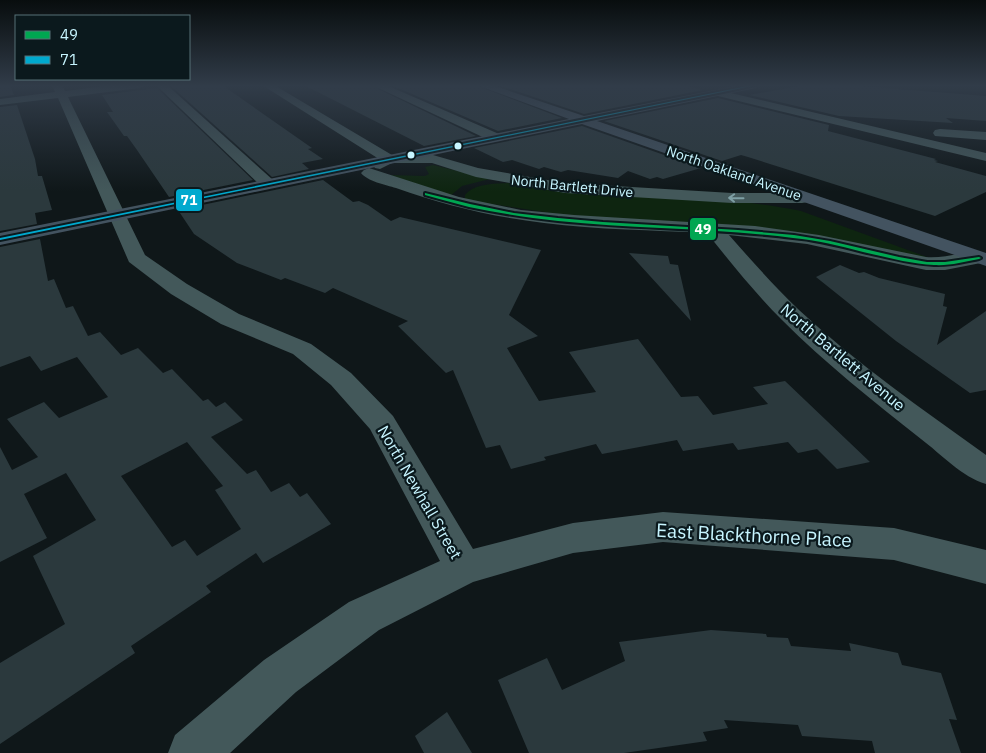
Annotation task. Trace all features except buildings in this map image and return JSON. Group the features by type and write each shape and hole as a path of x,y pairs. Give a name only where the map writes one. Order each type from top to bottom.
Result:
{"main road":[{"path":"0,252 267,184 494,137 589,120"},
{"path":"0,239 118,221 369,173 578,128 585,121"},
{"name":"North Oakland Avenue","path":"585,121 982,259"}],"street":[{"name":"North Newhall Street","path":"73,120 136,258 179,289 230,318 302,349 341,379 382,424 464,568"},
{"path":"198,120 267,184"},
{"path":"325,120 389,159 369,173"},
{"path":"456,120 494,137"},
{"path":"832,120 986,157"},
{"path":"873,130 986,136"},
{"name":"North Bartlett Drive","path":"389,159 434,159 476,172 565,188 732,198 802,198"},
{"name":"North Bartlett Drive","path":"369,173 408,189 456,202 544,218 627,225 713,228 785,235 842,245 916,262 936,264 982,259"},
{"path":"456,202 457,193 468,186 505,178"},
{"name":"North Bartlett Avenue","path":"713,228 746,269 792,316 869,383 986,472"},
{"name":"East Blackthorne Place","path":"193,753 280,676 364,616 464,568 573,538 663,527 894,544 986,567"}],"green space":[{"path":"433,165 490,179 462,186 450,196 389,175 425,176 429,174 425,167"},
{"path":"508,183 581,193 728,201 801,211 927,257 919,258 731,225 565,215 465,200 465,195 469,191 479,186"}],"transit line":[{"name":"71","path":"0,239 583,120"},
{"name":"49","path":"426,194 469,206 514,214 603,223 794,236 899,259 927,263 945,264 979,258"}]}
